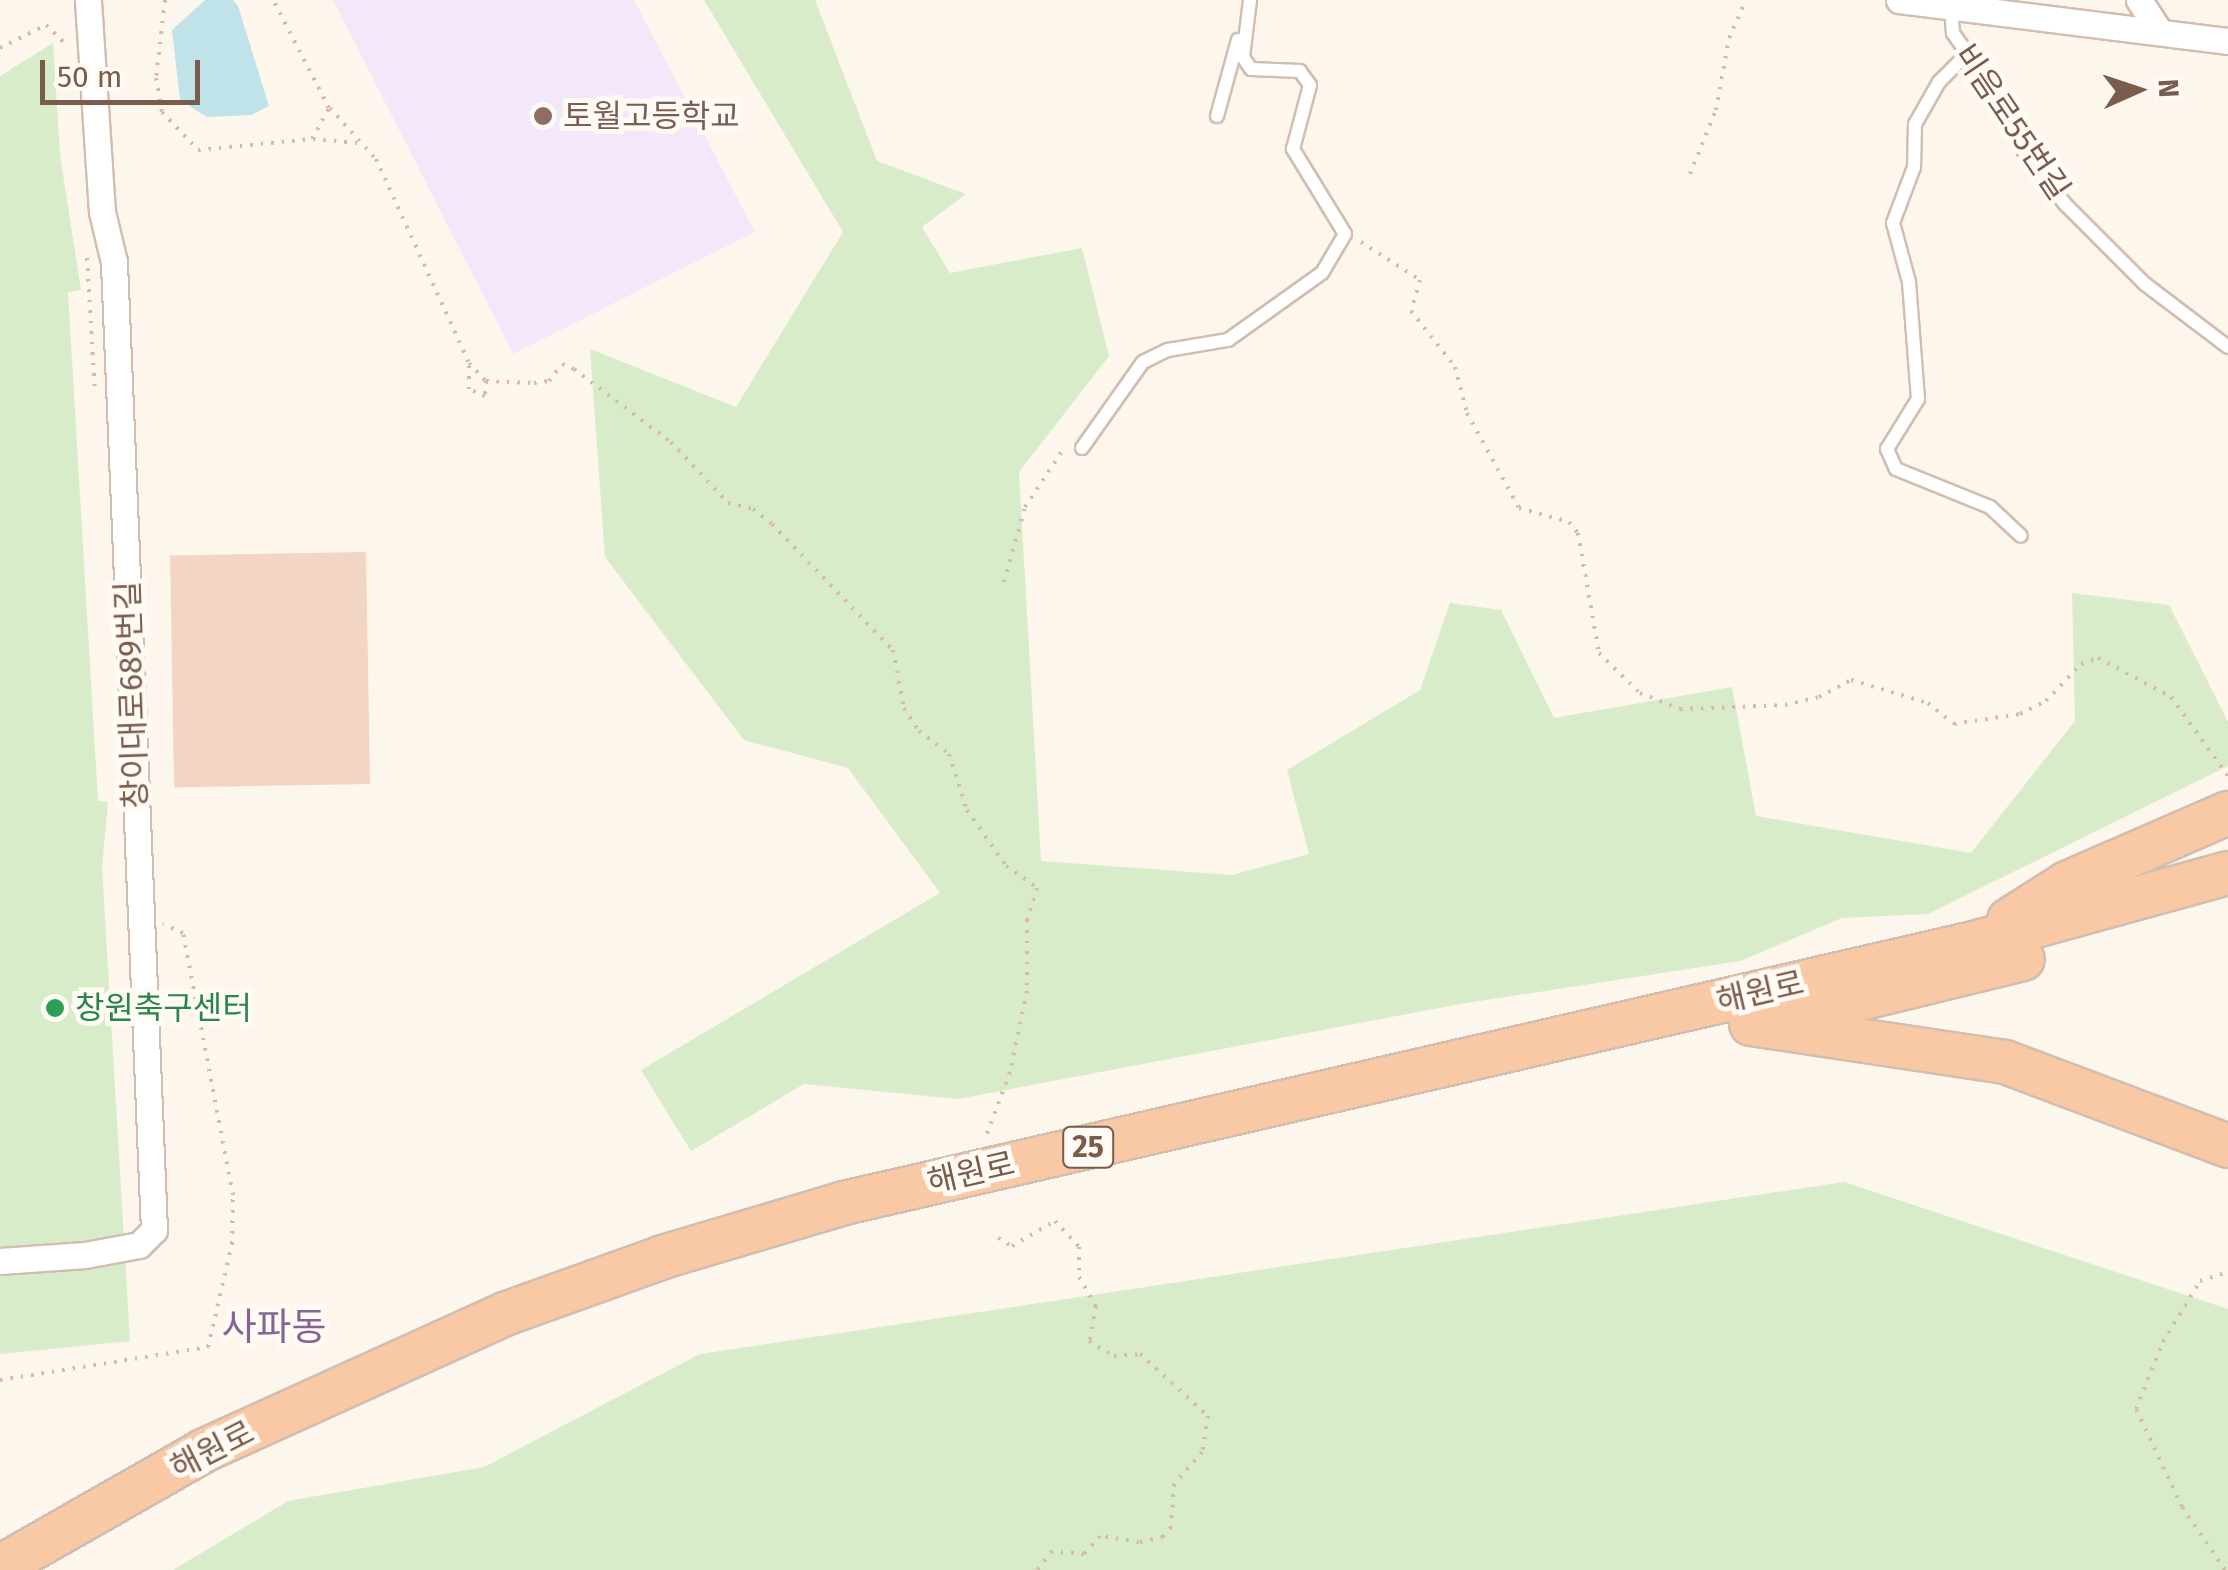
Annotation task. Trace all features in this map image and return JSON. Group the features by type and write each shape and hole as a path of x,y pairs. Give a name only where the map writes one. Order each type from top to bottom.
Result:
{"highway":[{"path":"1974,943 2067,883 2228,812"},
{"name":"해원로","path":"0,1567 204,1451 505,1314 663,1256 844,1203 1974,943 2228,873"},
{"name":"해원로","path":"20,1570 538,1323 839,1226 1953,979 2228,900"},
{"path":"1752,1024 2005,1062 2228,1146"}],"street":[{"name":"창이대로689번길","path":"0,1260 121,1248 138,1244 154,1230 114,262 102,212 88,0"},
{"name":"비음로55번길","path":"1900,0 1949,3 2228,41"},
{"path":"2139,0 2160,31"}],"lane":[{"path":"1217,116 1250,0"},
{"name":"비음로55번길","path":"1949,3 1953,33 2010,114 2024,152 2064,204 2144,284 2228,346"},
{"path":"1082,448 1110,401 1126,394 1126,382 1143,362 1168,350 1228,340 1322,273 1346,234 1293,149 1310,84 1300,72 1251,69 1243,58 1243,23"},
{"path":"1967,54 1939,82 1916,124 1914,168 1893,222 1909,282 1918,399 1887,449 1896,468 1990,508 2021,536"}],"path":[{"path":"164,0 156,78 162,112 180,136 198,150 312,139 358,143"},
{"path":"273,0 329,108 376,159 470,363 486,382 485,396 469,389 470,363"},
{"path":"1690,174 1716,110 1729,38 1746,0"},
{"path":"0,48 46,26 66,40 68,60"},
{"path":"312,139 329,108"},
{"path":"1369,246 1420,280 1411,311 1455,368 1466,413 1519,508 1569,522 1578,533 1599,653 1640,694 1680,709 1785,705 1820,698 1851,680 1928,704 1954,724 2020,714 2046,701 2081,664 2098,658 2170,697 2228,776"},
{"path":"87,256 90,376 100,407"},
{"path":"486,382 549,381 562,364 574,368 671,442 728,503 753,509 772,524 893,650 904,708 918,731 949,754 975,824 1006,866 1037,888 1027,920 1020,1022 984,1143"},
{"path":"1004,582 1024,507 1060,452 1099,420"},
{"path":"998,1238 1012,1246 1055,1221 1079,1247 1079,1278 1096,1306 1089,1341 1114,1356 1140,1354 1208,1416 1202,1452 1174,1484 1171,1527 1163,1537 1140,1542 1100,1536 1084,1554 1052,1551 1037,1570"},
{"path":"2225,1570 2182,1508 2136,1409 2163,1342 2200,1281 2228,1272"}],"shaded area":[{"name":"토월고등학교","path":"333,0 634,0 755,232 513,354"}],"green space":[{"path":"704,0 815,0 877,161 966,194 922,227 950,273 1082,248 1109,356 1019,472 1041,861 1232,875 1309,854 1287,770 1420,690 1450,603 1501,610 1554,718 1732,687 1756,816 1971,853 2075,721 2072,593 2169,605 2228,722 2228,766 1928,914 1842,918 1740,961 1460,1004 958,1099 804,1084 691,1151 641,1070 940,893 848,768 744,740 605,557 590,349 736,407 843,232"},
{"name":"창원축구센터","path":"53,43 60,155 81,290 68,292 98,801 108,802 102,867 130,1341 0,1354 0,76"},
{"path":"1844,1182 2228,1309 2228,1570 173,1570 288,1501 484,1467 700,1354"}],"water":[{"path":"205,0 233,0 238,6 269,106 251,115 207,117 180,100 172,30"}],"building":[{"path":"366,552 370,784 174,787 170,555"}],"place":[{"name":"토월고등학교","path":"543,116"},
{"name":"창원축구센터","path":"55,1008"}],"district":[{"name":"사파동","path":"274,1328"}]}
